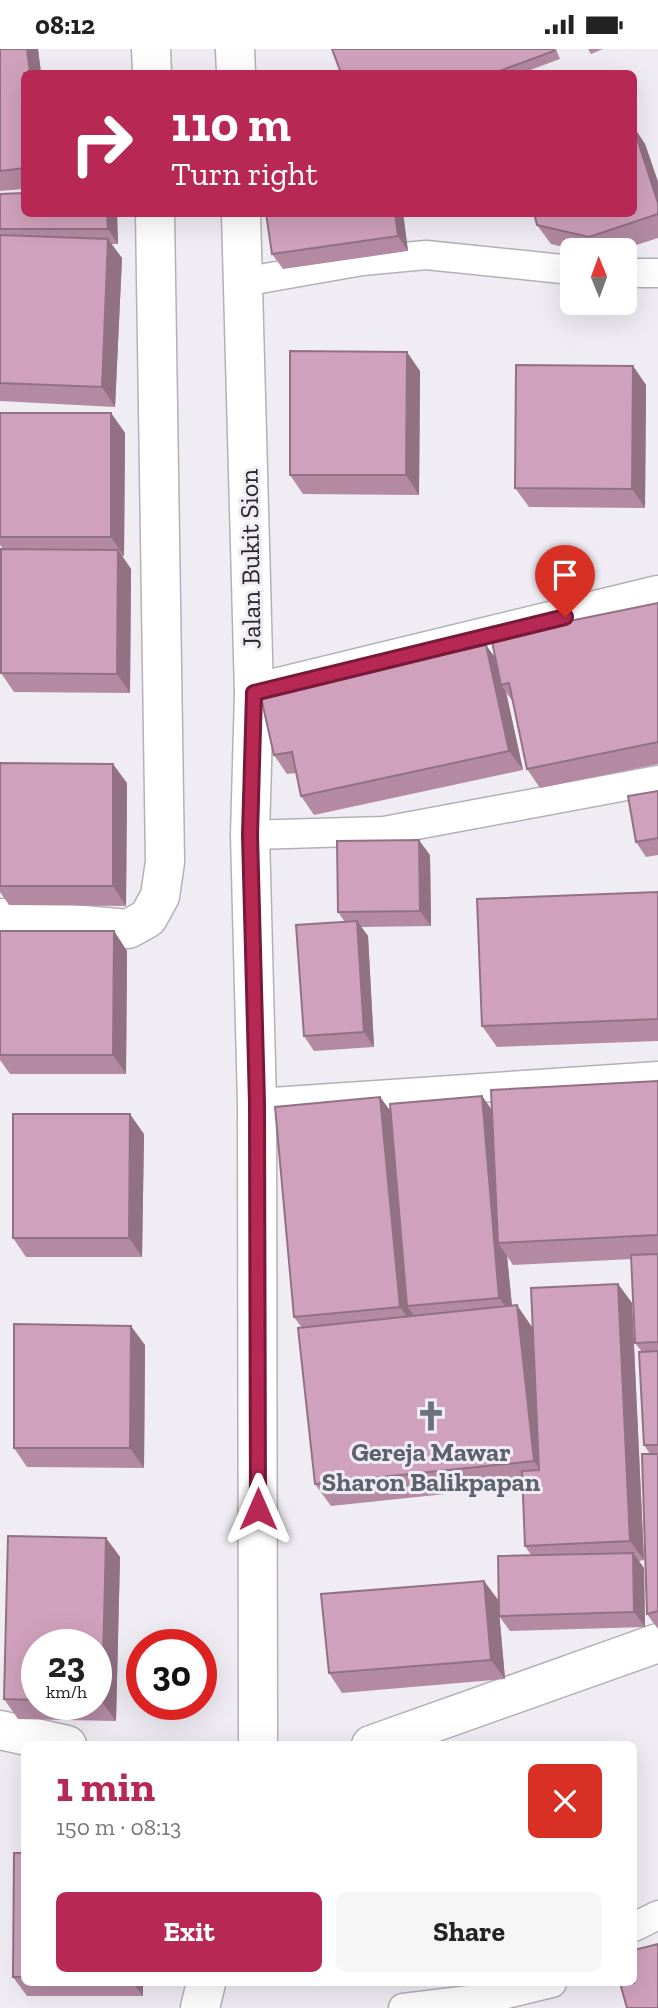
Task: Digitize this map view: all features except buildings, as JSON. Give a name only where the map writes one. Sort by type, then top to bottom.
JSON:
[{"type":"street","points":[[151,49],[152,70]]},
{"type":"street","points":[[235,49],[236,70]]},
{"type":"street","points":[[0,969],[2,918],[128,929],[148,918],[160,896],[165,862],[155,217]]},
{"type":"street","name":"Jalan Bukit Sion","points":[[241,217],[254,693],[250,835],[257,1103],[258,1741]]},
{"type":"street","points":[[254,693],[658,595]]},
{"type":"street","points":[[382,1741],[658,1643]]},
{"type":"street","points":[[0,1730],[49,1741]]},
{"type":"street","points":[[200,2008],[205,1986]]},
{"type":"lane","points":[[243,282],[362,261],[426,255],[560,269]]},
{"type":"lane","points":[[637,273],[658,273]]},
{"type":"lane","points":[[250,835],[384,831],[658,780]]},
{"type":"lane","points":[[257,1103],[658,1076]]},
{"type":"lane","points":[[637,1926],[658,1915]]},
{"type":"lane","points":[[402,2008],[551,1992]]},
{"type":"place","name":"Gereja Mawar Sharon Balikpapan","points":[[431,1416]]},
{"type":"route","points":[[258,1509],[257,1103],[250,835],[254,693],[565,617]]}]
